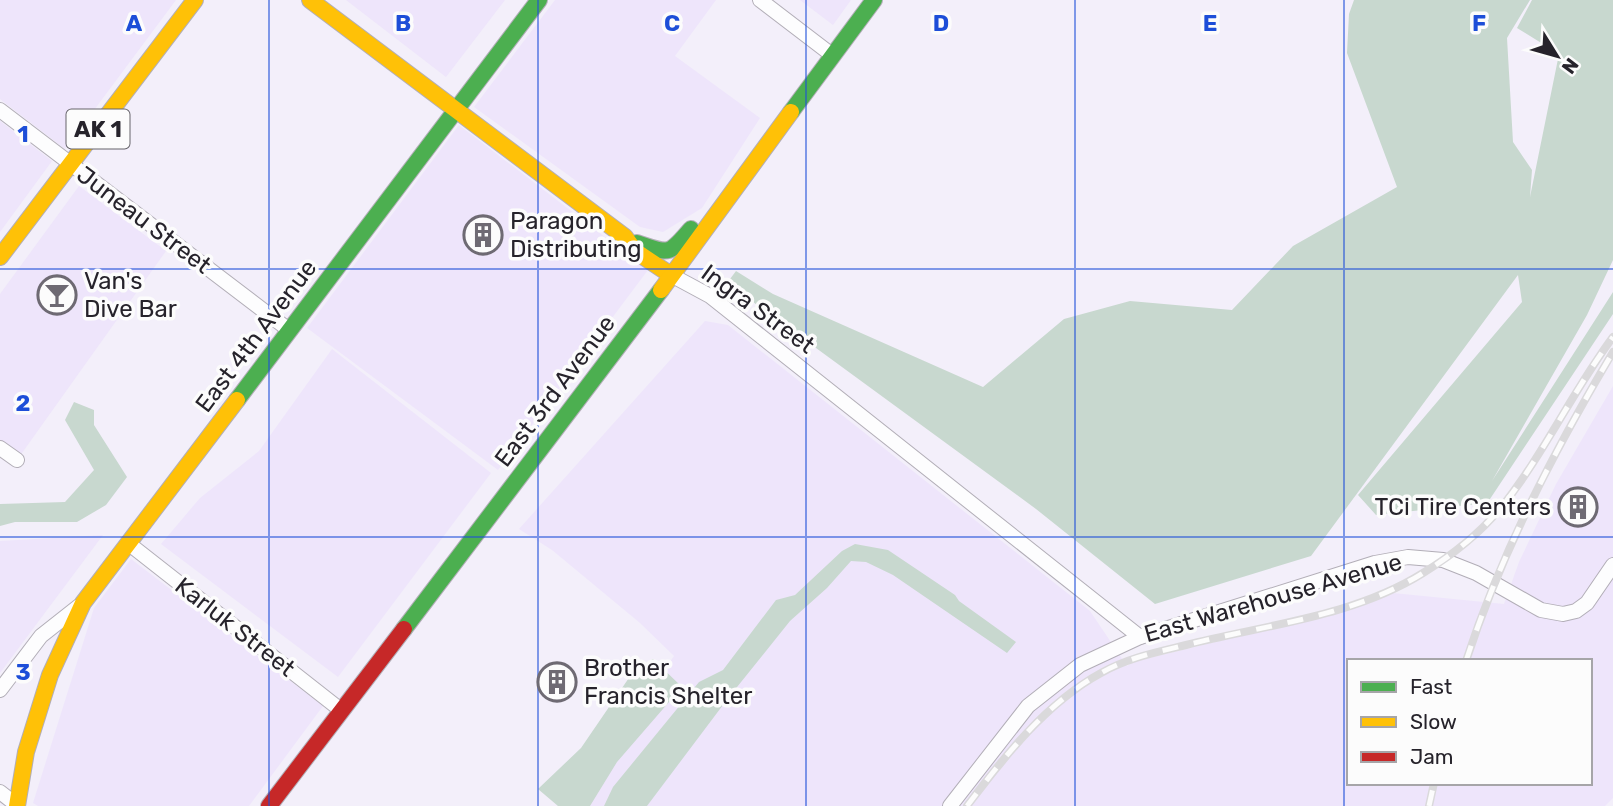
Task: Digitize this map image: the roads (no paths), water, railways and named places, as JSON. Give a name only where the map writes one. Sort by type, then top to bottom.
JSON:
[{"type":"main road","name":"AK 1","points":[[0,257],[195,0]]},
{"type":"main road","name":"Ingra Street","points":[[310,0],[625,237],[635,251],[671,275]]},
{"type":"main road","name":"East 4th Avenue","points":[[83,603],[539,0]]},
{"type":"main road","name":"East 3rd Avenue","points":[[270,806],[671,275],[874,0]]},
{"type":"main road","points":[[625,237],[664,252],[674,249],[692,228],[712,220]]},
{"type":"main road","points":[[17,806],[26,752],[50,675],[83,603]]},
{"type":"street","points":[[760,0],[832,55]]},
{"type":"street","name":"Juneau Street","points":[[0,110],[289,330]]},
{"type":"street","name":"Ingra Street","points":[[671,275],[710,296],[1140,637]]},
{"type":"street","points":[[0,448],[17,460]]},
{"type":"street","name":"Karluk Street","points":[[128,543],[342,711]]},
{"type":"street","name":"East Warehouse Avenue","points":[[950,806],[1028,706],[1080,665],[1140,637],[1375,563],[1408,557],[1443,560],[1476,573],[1541,610],[1563,614],[1576,611],[1587,603],[1613,565]]},
{"type":"street","name":"East 4th Avenue","points":[[0,690],[41,636],[83,603]]},
{"type":"street","points":[[0,792],[17,806]]},
{"type":"railway","points":[[967,806],[1011,750],[1044,715],[1081,685],[1111,668],[1153,653],[1338,610],[1396,588],[1444,559],[1483,528],[1516,489],[1613,337]]},
{"type":"railway","points":[[1467,659],[1496,580],[1531,502],[1613,352]]},
{"type":"railway","points":[[1429,806],[1434,785]]},
{"type":"place","name":"Paragon Distributing","points":[[483,235]]},
{"type":"place","name":"Van's Dive Bar","points":[[57,295]]},
{"type":"place","name":"TCi Tire Centers","points":[[1578,507]]},
{"type":"place","name":"Brother Francis Shelter","points":[[557,682]]}]
